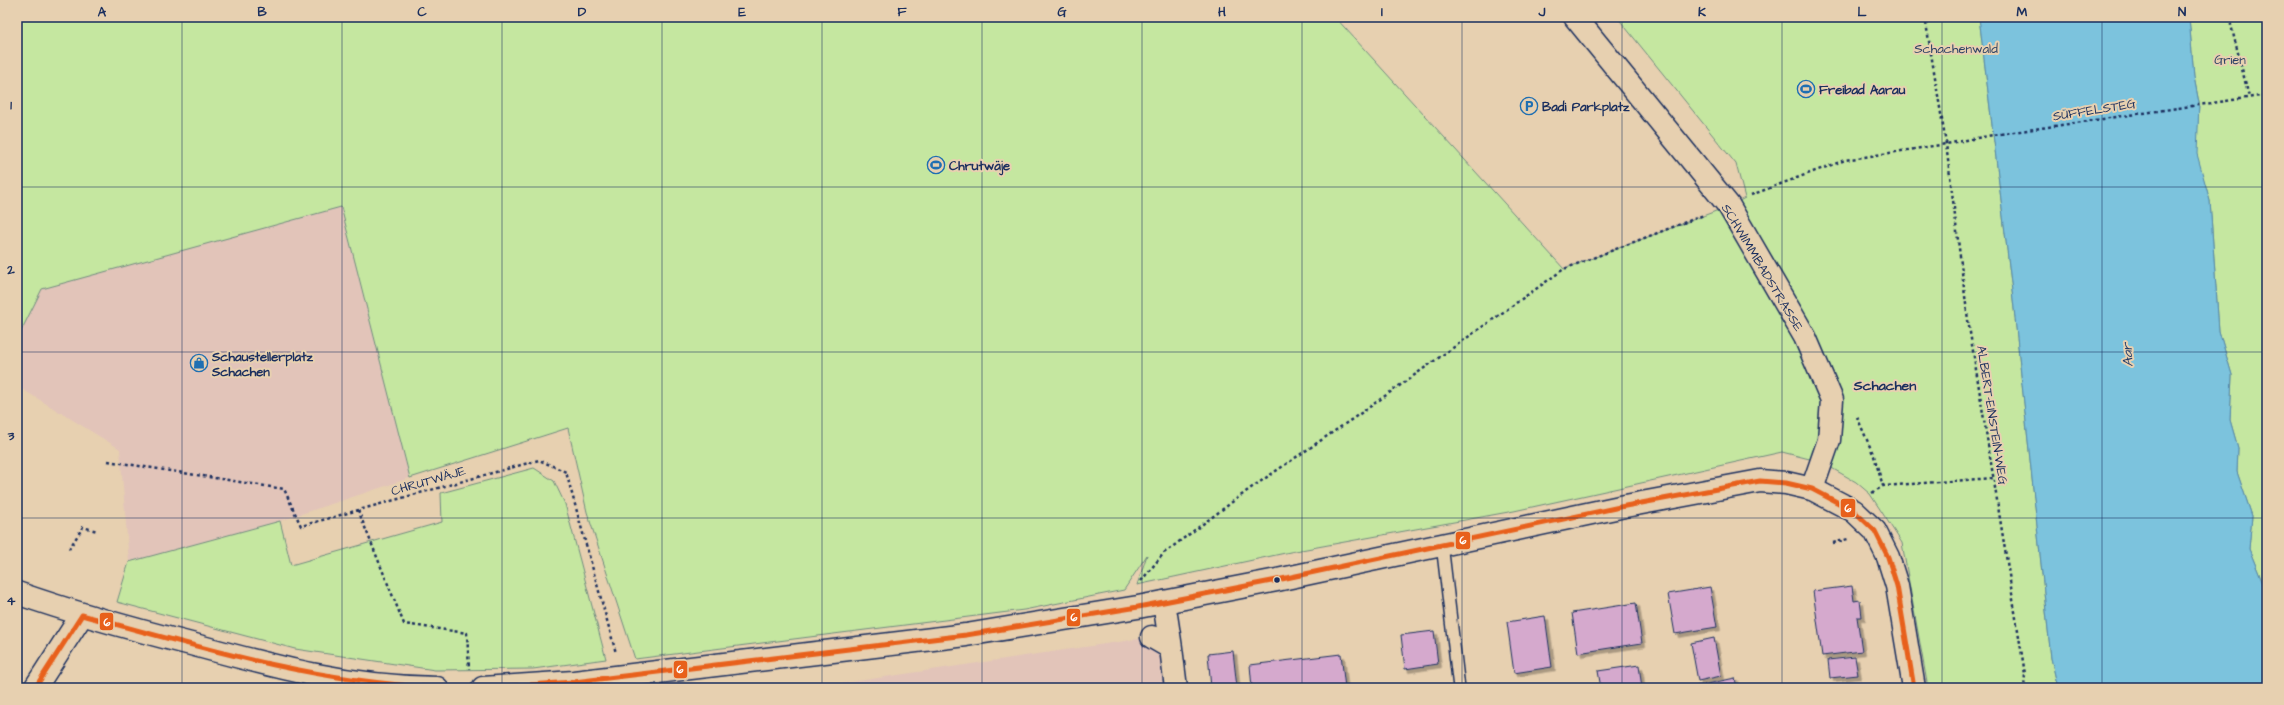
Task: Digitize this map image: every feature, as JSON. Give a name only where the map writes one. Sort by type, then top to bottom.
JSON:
[{"type":"main road","name":"SCHWIMMBADSTRASSE","points":[[1575,17],[1729,206],[1805,337],[1832,400],[1829,440],[1812,489]]},
{"type":"main road","points":[[483,688],[574,682],[966,635],[1164,602],[1729,485],[1760,481],[1812,489],[1854,511],[1875,531],[1888,557],[1897,586],[1914,688]]},
{"type":"main road","points":[[17,592],[82,615],[321,677],[364,684],[437,688]]},
{"type":"main road","points":[[1164,602],[1176,688]]},
{"type":"main road","points":[[41,679],[82,615]]},
{"type":"main road","points":[[1152,637],[1171,648]]},
{"type":"lane","points":[[1442,544],[1459,688]]},
{"type":"path","name":"ALBERT-EINSTEIN-WEG","points":[[1924,17],[1946,144],[1968,320],[2024,674],[2024,688]]},
{"type":"path","points":[[2229,17],[2249,97]]},
{"type":"path","name":"SÜFFELSTEG","points":[[1138,607],[1137,584],[1164,553],[1251,488],[1361,413],[1564,269],[1845,160],[2199,103],[2267,95]]},
{"type":"path","name":"CHRUTWÄJE","points":[[108,461],[284,489],[301,526],[539,460],[566,472],[622,676]]},
{"type":"path","points":[[1870,494],[1883,486],[1993,478]]},
{"type":"path","points":[[358,510],[404,624],[467,633],[469,671]]},
{"type":"path","points":[[69,549],[83,527],[97,531]]},
{"type":"path","points":[[17,638],[22,638]]},
{"type":"shaded area","name":"Schaustellerplatz Schachen","points":[[341,207],[410,478],[280,521],[129,562],[120,449],[17,386],[17,339],[41,289]]},
{"type":"shaded area","points":[[1152,637],[1171,648],[1176,688],[811,688]]},
{"type":"green space","name":"Schachenwald","points":[[17,17],[1335,17],[1564,269],[1729,206],[1745,198],[1736,164],[1617,17],[1979,17],[2013,299],[2051,658],[2058,688],[1928,688],[1902,543],[1870,494],[1856,482],[1821,462],[1782,452],[1514,511],[1290,552],[1137,585],[1147,555],[1124,590],[1024,610],[635,659],[587,512],[568,428],[410,478],[341,207],[42,289],[17,339]]},
{"type":"green space","name":"Grien","points":[[2189,17],[2267,17],[2267,637],[2265,633],[2266,591],[2249,549],[2252,516],[2237,472],[2238,448],[2230,420],[2232,375],[2219,331],[2210,201],[2196,154],[2199,103],[2194,77]]},
{"type":"green space","points":[[534,468],[554,481],[565,504],[606,659],[533,669],[435,670],[295,649],[117,602],[129,562],[280,521],[291,565],[442,522],[441,493]]},
{"type":"water","name":"Aar","points":[[1979,17],[2189,17],[2194,77],[2199,103],[2197,154],[2210,201],[2219,331],[2232,375],[2230,420],[2238,448],[2237,472],[2252,516],[2249,549],[2266,591],[2267,688],[2058,688],[2051,658],[2013,299]]},
{"type":"building","points":[[1852,586],[1854,601],[1860,600],[1862,617],[1857,617],[1862,651],[1822,656],[1813,591]]},
{"type":"building","points":[[1710,587],[1717,627],[1675,634],[1668,594]]},
{"type":"building","points":[[1636,603],[1642,643],[1578,653],[1572,613]]},
{"type":"building","points":[[1545,616],[1552,667],[1514,673],[1507,622]]},
{"type":"building","points":[[1434,631],[1438,664],[1405,669],[1401,635]]},
{"type":"building","points":[[1714,638],[1721,676],[1698,681],[1691,643]]},
{"type":"building","points":[[1233,651],[1237,688],[1211,688],[1208,654]]},
{"type":"building","points":[[1341,654],[1345,688],[1252,688],[1250,665]]},
{"type":"building","points":[[1855,657],[1858,675],[1830,678],[1828,660]]},
{"type":"building","points":[[1639,665],[1642,688],[1601,688],[1598,671]]},
{"type":"building","points":[[1735,678],[1737,688],[1688,688]]},
{"type":"transit line","name":"6","points":[[483,688],[574,682],[966,635],[1138,607],[1277,580],[1620,507],[1760,481],[1786,483],[1812,489],[1854,511],[1875,531],[1888,557],[1897,586],[1914,688]]},
{"type":"transit line","name":"6","points":[[35,688],[82,615],[214,651],[301,671],[390,684],[437,688]]},
{"type":"place","name":"Freibad Aarau","points":[[1806,89]]},
{"type":"place","name":"Badi Parkplatz","points":[[1529,106]]},
{"type":"place","name":"Chrutwäje","points":[[936,165]]},
{"type":"place","name":"Schaustellerplatz Schachen","points":[[199,363]]},
{"type":"district","name":"Schachen","points":[[1885,385]]}]
